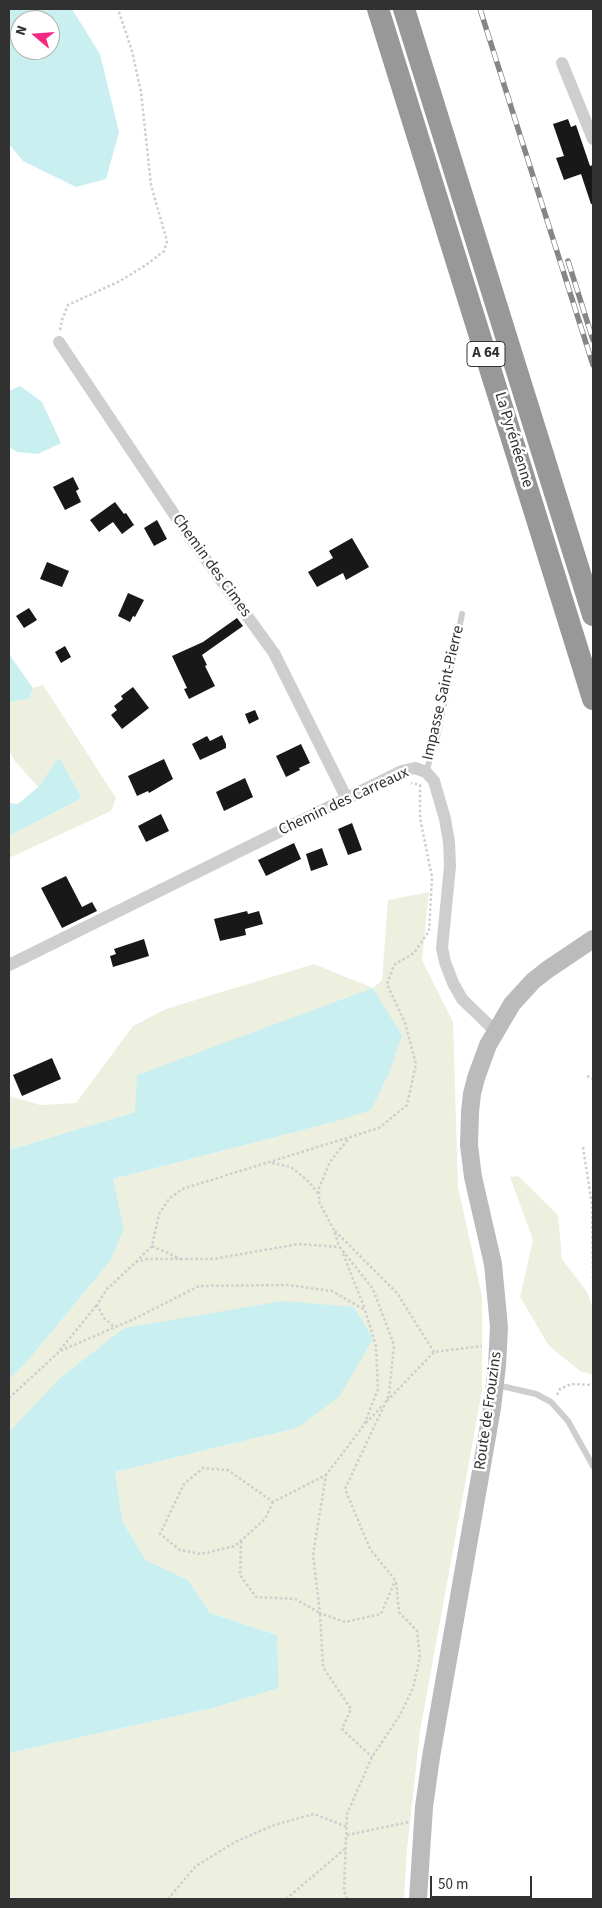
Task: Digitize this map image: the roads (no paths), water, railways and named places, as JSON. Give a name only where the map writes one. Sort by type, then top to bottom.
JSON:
[{"type":"highway","name":"La Pyrénéenne","points":[[378,9],[593,699]]},
{"type":"highway","name":"La Pyrénéenne","points":[[404,9],[593,615]]},
{"type":"main road","name":"Route de Frouzins","points":[[418,1899],[431,1757],[496,1385],[499,1344],[493,1264],[473,1176],[468,1130],[476,1078],[495,1031],[512,1004],[533,981],[593,939]]},
{"type":"street","points":[[562,63],[592,135]]},
{"type":"street","name":"Chemin des Cimes","points":[[59,342],[186,532],[274,653],[347,799]]},
{"type":"street","name":"Chemin des Carreaux","points":[[9,965],[402,771],[415,768],[426,772],[434,781],[445,819],[449,842],[450,866],[442,948],[445,962],[462,999],[495,1031]]},
{"type":"lane","name":"Impasse Saint-Pierre","points":[[426,772],[438,734],[462,614]]},
{"type":"lane","points":[[496,1385],[536,1394],[551,1402],[568,1421],[593,1466]]},
{"type":"water","points":[[9,9],[72,9],[100,54],[119,132],[106,179],[76,187],[23,161],[9,144]]},
{"type":"water","points":[[20,386],[42,402],[61,443],[38,454],[17,452],[9,447],[9,391]]},
{"type":"water","points":[[9,654],[33,688],[29,699],[9,702]]},
{"type":"water","points":[[59,757],[82,798],[9,836],[9,803],[18,804],[38,787]]},
{"type":"water","points":[[373,988],[402,1035],[390,1071],[371,1110],[334,1122],[113,1179],[124,1228],[111,1260],[26,1363],[9,1379],[9,1150],[135,1112],[137,1075]]},
{"type":"water","points":[[282,1301],[354,1307],[373,1339],[339,1397],[297,1428],[115,1472],[123,1523],[146,1560],[188,1580],[210,1613],[277,1635],[279,1688],[213,1708],[9,1753],[9,1432],[60,1378],[124,1328]]},
{"type":"railway","points":[[480,9],[593,365]]},
{"type":"railway","points":[[568,261],[593,340]]}]
